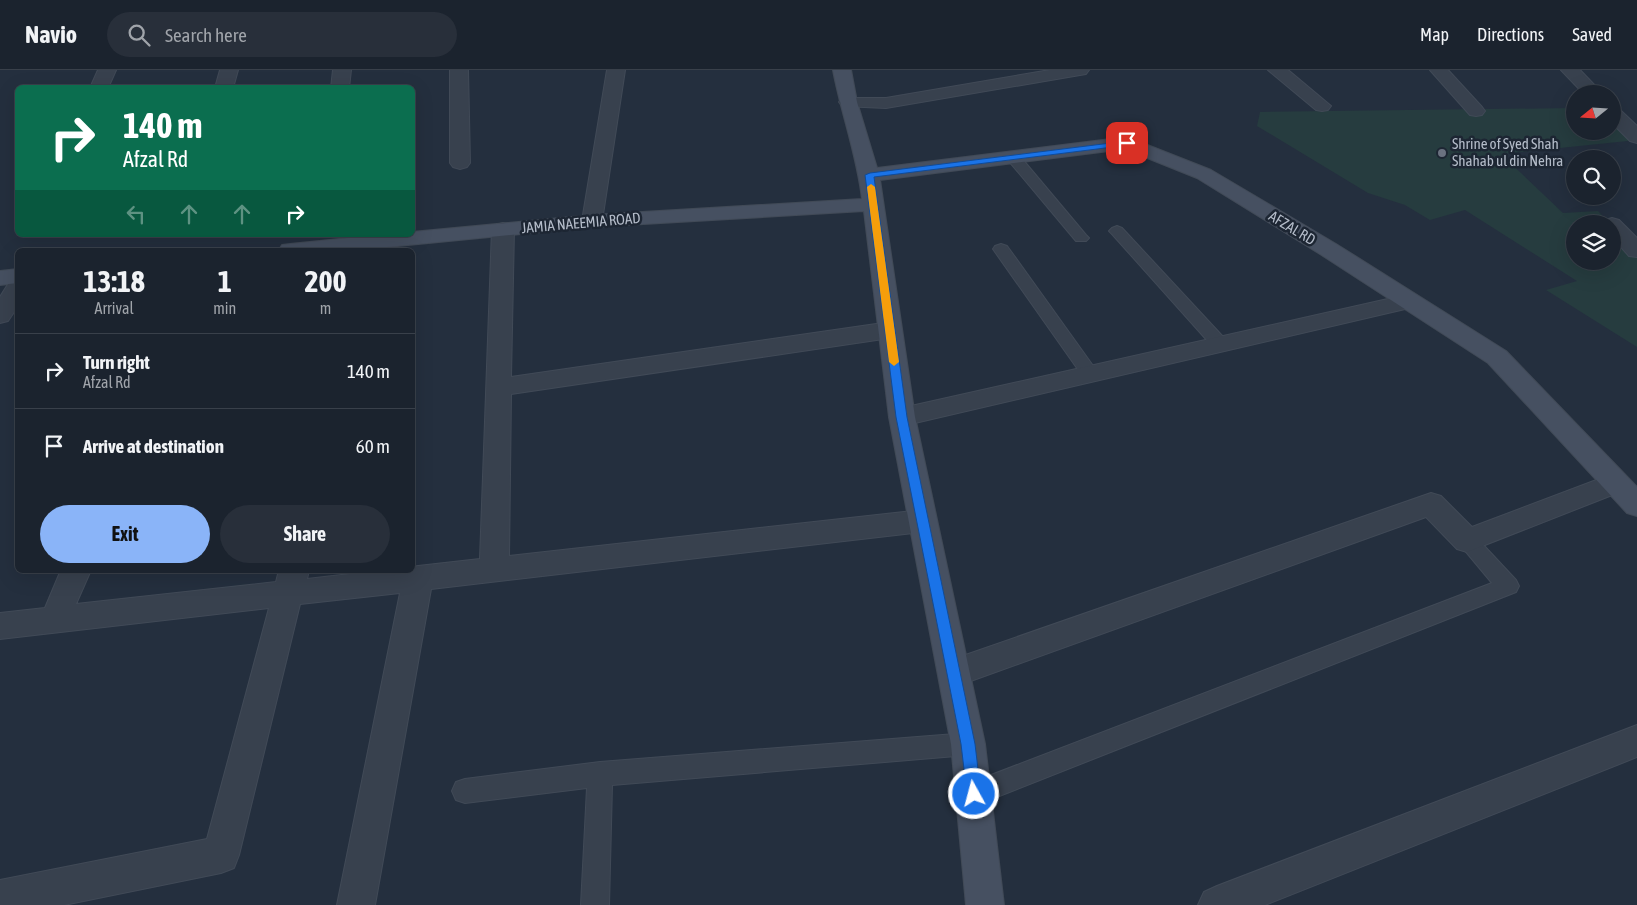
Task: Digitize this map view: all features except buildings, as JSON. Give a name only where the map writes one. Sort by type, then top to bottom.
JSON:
[{"type":"street","points":[[100,85],[107,70]]},
{"type":"street","points":[[225,85],[228,70]]},
{"type":"street","points":[[340,85],[342,70]]},
{"type":"street","points":[[458,70],[460,163]]},
{"type":"street","points":[[592,221],[616,70]]},
{"type":"street","points":[[842,70],[848,102],[870,175],[902,417],[968,744],[985,905]]},
{"type":"street","points":[[848,102],[886,103],[1080,70]]},
{"type":"street","points":[[1277,70],[1322,106]]},
{"type":"street","points":[[1439,70],[1476,111]]},
{"type":"street","points":[[1570,70],[1585,85]]},
{"type":"street","points":[[1621,121],[1637,137]]},
{"type":"street","name":"AFZAL RD","points":[[870,175],[1127,143],[1204,174],[1497,357],[1637,505]]},
{"type":"street","name":"JAMIA NAEEMIA ROAD","points":[[327,248],[364,246],[503,229],[592,221],[873,204]]},
{"type":"street","points":[[494,570],[503,229]]},
{"type":"street","points":[[1621,234],[1637,251]]},
{"type":"street","points":[[0,278],[15,276]]},
{"type":"street","points":[[0,316],[15,291]]},
{"type":"street","points":[[902,417],[1410,302]]},
{"type":"street","points":[[499,387],[890,330]]},
{"type":"street","points":[[954,673],[1431,504],[1467,542],[1615,482]]},
{"type":"street","points":[[0,626],[56,619],[291,581],[418,578],[922,521]]},
{"type":"street","points":[[56,619],[75,573]]},
{"type":"street","points":[[356,905],[418,578]]},
{"type":"street","points":[[0,899],[221,855],[291,581]]},
{"type":"street","points":[[1217,905],[1637,741]]},
{"type":"lane","points":[[1013,157],[1080,238]]},
{"type":"lane","points":[[1117,231],[1220,344]]},
{"type":"lane","points":[[1001,249],[1090,374]]},
{"type":"lane","points":[[974,794],[1508,586],[1467,542]]},
{"type":"lane","points":[[465,791],[600,774],[968,744]]},
{"type":"lane","points":[[595,905],[600,774]]},
{"type":"green space","points":[[1566,108],[1566,140],[1621,140],[1621,121],[1637,140],[1501,154],[1563,213],[1598,211],[1602,215],[1566,215],[1566,270],[1621,270],[1621,236],[1637,253],[1637,347],[1546,290],[1577,281],[1465,210],[1430,220],[1405,205],[1368,193],[1257,126],[1260,112]]},
{"type":"slow traffic","points":[[871,187],[894,362]]},
{"type":"place","name":"Shrine of Syed Shah Shahab ul din Nehra","points":[[1442,153]]},
{"type":"route","points":[[974,794],[968,744],[902,417],[870,175],[1127,143]]}]
